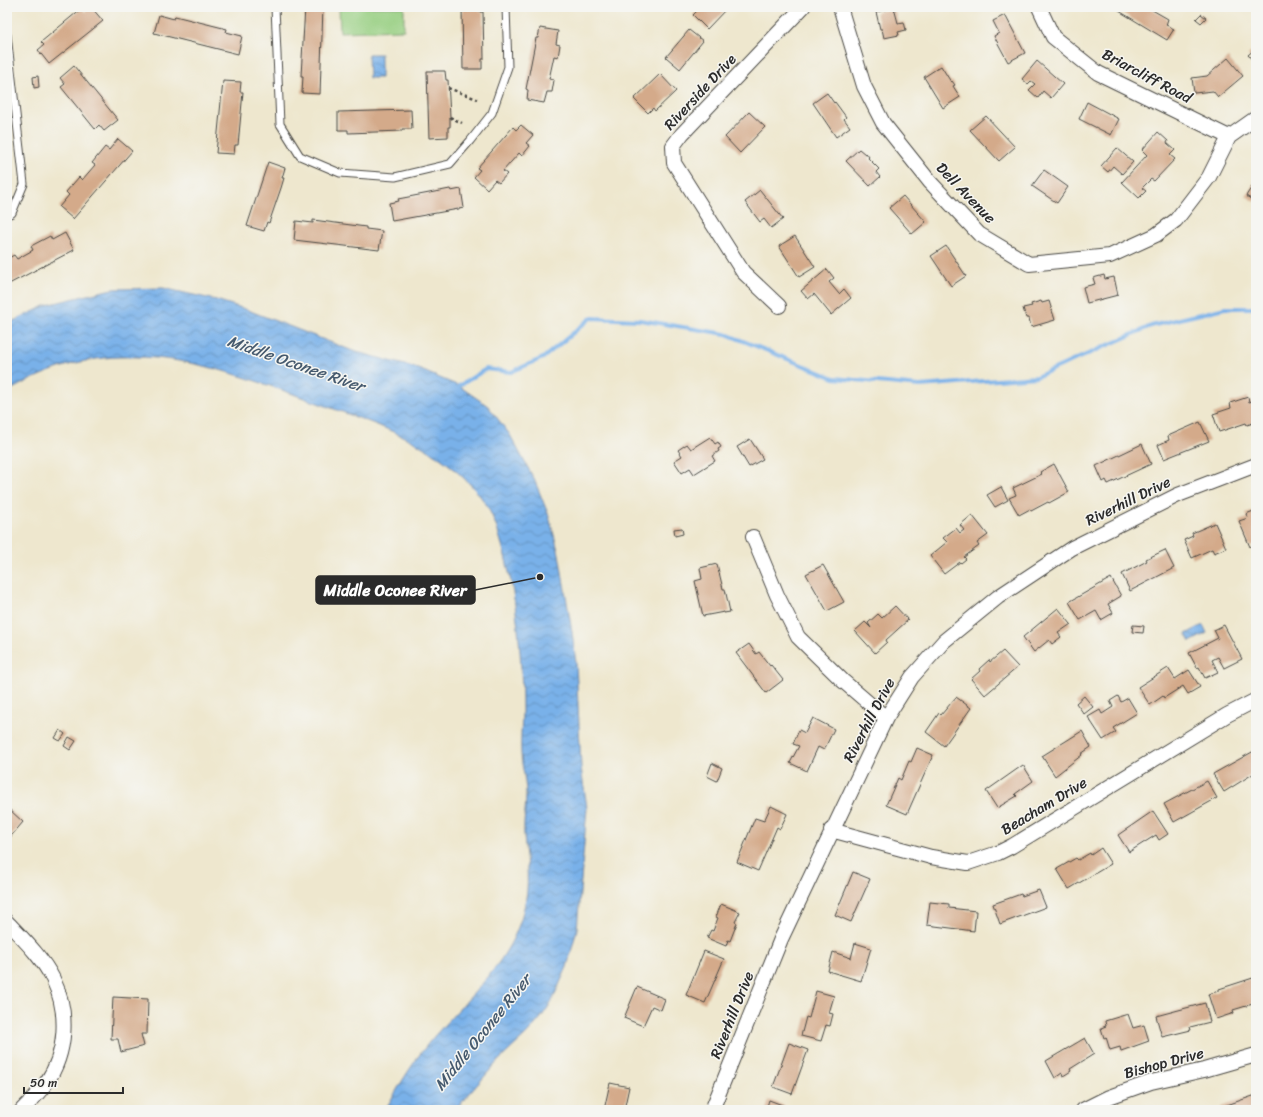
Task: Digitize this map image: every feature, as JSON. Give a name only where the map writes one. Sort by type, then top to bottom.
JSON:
[{"type":"street","name":"Riverside Drive","points":[[779,306],[743,272],[674,163],[673,146],[682,134],[803,7]]},
{"type":"street","name":"Dell Avenue","points":[[840,7],[864,86],[883,123],[930,182],[979,234],[1029,264],[1110,256],[1156,235],[1176,220],[1209,177],[1229,137]]},
{"type":"street","name":"Briarcliff Road","points":[[1039,7],[1053,37],[1098,73],[1229,137]]},
{"type":"street","points":[[1229,137],[1256,118]]},
{"type":"street","name":"Riverhill Drive","points":[[712,1110],[781,939],[831,830],[886,718],[912,677],[944,641],[998,597],[1072,548],[1178,495],[1256,465]]},
{"type":"street","points":[[753,537],[777,595],[798,637],[843,681],[886,718]]},
{"type":"street","name":"Beacham Drive","points":[[831,830],[932,857],[968,863],[998,853],[1012,846],[1227,715],[1256,700]]},
{"type":"street","points":[[7,922],[43,964],[52,978],[60,995],[64,1014],[64,1032],[61,1050],[55,1068],[36,1096],[22,1110]]},
{"type":"street","name":"Bishop Drive","points":[[1083,1110],[1109,1096],[1151,1082],[1204,1070],[1256,1055]]},
{"type":"lane","points":[[276,7],[280,124],[300,156],[340,174],[396,177],[450,164],[472,140],[492,113],[508,67],[506,7]]},
{"type":"lane","points":[[7,35],[24,184],[12,213],[7,215]]},
{"type":"path","points":[[448,88],[477,99]]},
{"type":"path","points":[[450,117],[462,123]]},
{"type":"green space","points":[[339,7],[404,7],[404,30],[340,32]]},
{"type":"water","points":[[368,54],[381,54],[381,78],[369,78]]},
{"type":"water","points":[[163,288],[216,300],[245,309],[353,351],[416,368],[459,386],[488,406],[510,435],[534,479],[549,516],[559,554],[572,632],[576,663],[581,767],[587,808],[577,929],[567,967],[551,1003],[527,1034],[498,1061],[455,1110],[385,1110],[410,1069],[427,1045],[482,983],[507,950],[516,932],[523,912],[527,892],[524,835],[526,788],[521,760],[522,711],[520,651],[513,591],[504,552],[496,527],[485,503],[470,484],[453,468],[421,446],[369,422],[267,385],[219,370],[194,364],[145,357],[104,358],[61,367],[34,378],[7,392],[7,324],[47,305],[112,289]]},
{"type":"water","points":[[1203,625],[1207,633],[1190,642],[1186,634]]},
{"type":"building","points":[[91,7],[103,21],[49,64],[38,50],[44,45],[41,42],[82,8],[85,12]]},
{"type":"building","points":[[305,7],[323,7],[320,94],[302,93],[303,76],[301,76]]},
{"type":"building","points":[[462,7],[480,7],[480,12],[483,12],[484,59],[482,59],[482,69],[463,69]]},
{"type":"building","points":[[701,7],[728,7],[707,29],[693,15]]},
{"type":"building","points":[[1121,7],[1147,7],[1168,19],[1166,25],[1174,29],[1167,40],[1119,11]]},
{"type":"building","points":[[894,8],[898,23],[904,22],[906,30],[898,32],[899,35],[884,38],[876,12]]},
{"type":"building","points":[[1201,14],[1206,18],[1201,23],[1196,19]]},
{"type":"building","points":[[159,15],[174,19],[175,16],[227,29],[226,32],[242,36],[238,54],[154,33]]},
{"type":"building","points":[[1005,15],[1025,53],[1008,62],[994,36],[999,33],[993,21]]},
{"type":"building","points":[[540,28],[558,31],[556,44],[560,45],[558,57],[554,56],[549,79],[554,80],[552,92],[547,92],[544,103],[527,100],[528,90],[526,89],[536,38],[538,38]]},
{"type":"building","points":[[689,30],[703,41],[680,69],[666,57]]},
{"type":"building","points":[[1256,48],[1256,64],[1248,55]]},
{"type":"building","points":[[1228,58],[1243,76],[1218,97],[1213,91],[1194,93],[1192,78],[1207,76]]},
{"type":"building","points":[[1037,61],[1063,84],[1051,98],[1043,91],[1038,98],[1029,90],[1035,84],[1031,81],[1028,84],[1022,79]]},
{"type":"building","points":[[74,66],[118,120],[104,131],[99,125],[95,129],[61,87],[65,84],[60,78]]},
{"type":"building","points":[[941,66],[951,82],[952,81],[955,85],[953,86],[960,97],[943,108],[924,77]]},
{"type":"building","points":[[427,71],[445,71],[446,80],[448,80],[450,127],[448,127],[448,137],[429,138]]},
{"type":"building","points":[[660,74],[676,91],[655,111],[653,108],[648,113],[634,99]]},
{"type":"building","points":[[38,76],[39,87],[34,88],[33,77]]},
{"type":"building","points":[[223,81],[241,82],[240,92],[243,92],[238,145],[235,145],[234,154],[216,153]]},
{"type":"building","points":[[827,93],[846,117],[844,119],[850,127],[836,137],[813,103]]},
{"type":"building","points":[[1087,102],[1119,119],[1111,135],[1079,119]]},
{"type":"building","points":[[411,110],[412,129],[402,129],[402,131],[348,133],[348,130],[338,130],[338,112]]},
{"type":"building","points":[[749,112],[765,127],[740,153],[725,137]]},
{"type":"building","points":[[986,116],[1015,147],[999,161],[970,130]]},
{"type":"building","points":[[521,125],[533,135],[526,143],[530,146],[522,156],[519,153],[503,171],[507,174],[499,183],[495,180],[487,189],[474,177],[480,170],[477,168],[513,127],[516,130]]},
{"type":"building","points":[[1158,132],[1175,150],[1170,155],[1175,159],[1154,181],[1151,179],[1142,188],[1146,191],[1139,198],[1122,182],[1147,155],[1142,150]]},
{"type":"building","points":[[118,139],[132,151],[73,219],[59,207],[69,195],[66,192],[79,177],[82,180],[95,165],[92,163],[105,147],[109,150]]},
{"type":"building","points":[[1117,148],[1133,162],[1122,174],[1113,166],[1108,172],[1101,166]]},
{"type":"building","points":[[859,149],[865,154],[866,153],[869,157],[868,158],[879,169],[876,172],[880,177],[870,186],[846,161]]},
{"type":"building","points":[[268,162],[285,168],[281,188],[269,223],[267,222],[264,231],[247,226]]},
{"type":"building","points":[[1044,170],[1068,187],[1057,203],[1032,186]]},
{"type":"building","points":[[1256,180],[1256,202],[1246,196]]},
{"type":"building","points":[[450,189],[451,191],[461,189],[464,208],[392,221],[389,203],[399,201],[398,199]]},
{"type":"building","points":[[760,190],[783,219],[771,228],[764,219],[760,222],[745,202]]},
{"type":"building","points":[[903,196],[926,222],[912,234],[889,208]]},
{"type":"building","points":[[313,220],[366,227],[366,229],[382,231],[379,250],[294,240],[296,221],[313,223]]},
{"type":"building","points":[[65,233],[74,250],[7,285],[7,259],[14,255],[17,259],[33,250],[31,246],[50,236],[52,240]]},
{"type":"building","points":[[795,236],[815,267],[799,277],[779,246]]},
{"type":"building","points":[[946,246],[966,276],[951,286],[931,256]]},
{"type":"building","points":[[827,269],[834,278],[829,282],[839,294],[844,289],[851,298],[831,315],[814,294],[808,299],[801,291]]},
{"type":"building","points":[[1104,275],[1105,279],[1114,277],[1118,295],[1087,303],[1083,287],[1095,284],[1093,278]]},
{"type":"building","points":[[1041,301],[1042,303],[1049,301],[1055,320],[1031,327],[1029,318],[1026,318],[1023,308],[1032,306],[1031,304]]},
{"type":"building","points":[[1248,397],[1249,402],[1256,400],[1256,422],[1247,425],[1246,423],[1219,432],[1213,414],[1231,408],[1230,403]]},
{"type":"building","points":[[1200,422],[1209,441],[1164,459],[1158,445],[1169,440],[1168,436]]},
{"type":"building","points":[[710,437],[715,444],[718,442],[721,447],[718,449],[719,451],[712,456],[715,461],[694,474],[690,468],[682,473],[674,461],[682,456],[678,450],[687,444],[691,449]]},
{"type":"building","points":[[750,439],[763,459],[749,467],[737,447]]},
{"type":"building","points":[[1142,444],[1151,464],[1108,484],[1106,480],[1103,482],[1096,466]]},
{"type":"building","points":[[1054,464],[1069,492],[1049,503],[1048,502],[1031,511],[1030,509],[1019,515],[1009,498],[1016,495],[1013,488],[1042,474],[1040,472]]},
{"type":"building","points":[[1001,487],[1008,500],[995,507],[987,495]]},
{"type":"building","points":[[1256,510],[1256,544],[1250,547],[1239,521],[1248,518],[1246,514]]},
{"type":"building","points":[[972,515],[988,535],[977,543],[979,546],[964,557],[966,559],[944,574],[930,556],[947,542],[943,538],[956,528],[960,533],[964,530],[960,525]]},
{"type":"building","points":[[1215,523],[1226,548],[1214,553],[1212,549],[1192,558],[1184,540],[1193,536],[1192,533]]},
{"type":"building","points":[[682,528],[683,534],[675,536],[674,529]]},
{"type":"building","points":[[1165,550],[1174,568],[1130,591],[1122,574],[1147,561],[1146,559]]},
{"type":"building","points":[[717,564],[730,612],[703,616],[695,581],[702,579],[700,568]]},
{"type":"building","points":[[823,565],[844,602],[827,611],[806,574]]},
{"type":"building","points":[[1111,578],[1121,596],[1108,604],[1113,613],[1101,620],[1096,611],[1080,620],[1069,602]]},
{"type":"building","points":[[895,606],[908,620],[886,640],[887,642],[875,653],[855,631],[865,622],[871,628],[868,623],[878,614],[882,618]]},
{"type":"building","points":[[1058,608],[1071,624],[1058,633],[1061,637],[1052,644],[1049,640],[1034,652],[1023,637]]},
{"type":"building","points":[[1133,625],[1144,626],[1143,633],[1132,632]]},
{"type":"building","points":[[1224,625],[1242,659],[1224,668],[1218,657],[1212,660],[1218,672],[1205,678],[1199,667],[1197,668],[1189,653],[1218,638],[1214,630]]},
{"type":"building","points":[[749,644],[756,654],[759,652],[783,680],[766,693],[736,653]]},
{"type":"building","points":[[1003,651],[1018,667],[985,695],[971,679],[989,660],[990,662]]},
{"type":"building","points":[[1168,668],[1175,679],[1189,670],[1200,687],[1188,694],[1183,686],[1164,698],[1163,696],[1150,705],[1138,687]]},
{"type":"building","points":[[1084,696],[1093,707],[1084,714],[1076,703]]},
{"type":"building","points":[[1118,696],[1121,702],[1128,698],[1137,713],[1113,728],[1116,732],[1103,740],[1088,717],[1100,710],[1102,714],[1113,707],[1110,701]]},
{"type":"building","points":[[956,697],[971,708],[944,746],[926,732],[939,713],[941,715]]},
{"type":"building","points":[[813,718],[834,729],[824,750],[818,747],[807,771],[790,763],[799,746],[793,744],[799,730],[805,733]]},
{"type":"building","points":[[60,730],[65,734],[60,741],[55,738]]},
{"type":"building","points":[[1082,731],[1091,747],[1055,776],[1042,756]]},
{"type":"building","points":[[69,737],[76,741],[70,750],[64,746]]},
{"type":"building","points":[[917,748],[933,755],[907,814],[886,805],[898,778],[901,780],[909,761],[911,762]]},
{"type":"building","points":[[1254,751],[1256,754],[1256,772],[1224,792],[1213,774]]},
{"type":"building","points":[[712,763],[722,768],[717,781],[707,776]]},
{"type":"building","points":[[1023,765],[1033,781],[1015,794],[1017,796],[997,808],[986,791]]},
{"type":"building","points":[[1207,781],[1217,798],[1174,822],[1164,804]]},
{"type":"building","points":[[771,806],[787,814],[780,829],[777,827],[758,871],[737,862],[755,818],[764,821]]},
{"type":"building","points":[[10,810],[23,822],[7,841],[7,814]]},
{"type":"building","points":[[1153,811],[1168,834],[1159,840],[1156,835],[1129,852],[1118,835]]},
{"type":"building","points":[[1101,848],[1111,864],[1069,889],[1057,869],[1076,858],[1078,860],[1090,853],[1091,855]]},
{"type":"building","points":[[853,872],[870,879],[851,922],[835,915]]},
{"type":"building","points":[[1039,890],[1046,907],[1000,924],[993,904],[1021,894],[1022,896]]},
{"type":"building","points":[[930,902],[949,904],[949,908],[976,911],[974,931],[927,925]]},
{"type":"building","points":[[721,904],[740,912],[735,922],[737,923],[730,941],[728,940],[726,946],[707,938],[711,930],[713,931]]},
{"type":"building","points":[[855,943],[871,948],[861,981],[828,971],[833,952],[851,958]]},
{"type":"building","points":[[704,951],[724,959],[705,1003],[686,995]]},
{"type":"building","points":[[1256,977],[1256,1003],[1233,1010],[1234,1013],[1216,1019],[1208,994]]},
{"type":"building","points":[[637,987],[665,999],[661,1010],[652,1006],[643,1026],[624,1018]]},
{"type":"building","points":[[816,991],[834,996],[829,1013],[833,1014],[830,1026],[826,1025],[821,1041],[801,1036],[806,1017],[809,1018]]},
{"type":"building","points":[[113,997],[148,999],[147,1034],[141,1034],[144,1046],[121,1052],[118,1039],[111,1039]]},
{"type":"building","points":[[1205,1003],[1210,1022],[1190,1027],[1191,1030],[1162,1037],[1156,1016]]},
{"type":"building","points":[[1128,1014],[1133,1028],[1144,1025],[1149,1041],[1121,1051],[1120,1047],[1110,1050],[1106,1037],[1104,1038],[1101,1028],[1106,1026],[1105,1021]]},
{"type":"building","points":[[1085,1038],[1094,1054],[1070,1069],[1071,1071],[1068,1073],[1063,1076],[1062,1073],[1055,1078],[1046,1061]]},
{"type":"building","points":[[789,1043],[808,1050],[792,1094],[773,1087]]},
{"type":"building","points":[[610,1083],[629,1087],[624,1110],[604,1110]]},
{"type":"building","points":[[1256,1095],[1256,1110],[1222,1110],[1221,1107]]},
{"type":"building","points":[[769,1100],[785,1106],[784,1110],[766,1110]]},
{"type":"waterway","points":[[457,390],[459,386],[486,369],[511,372],[543,358],[591,318],[640,320],[726,334],[834,378],[920,386],[1036,377],[1151,326],[1225,308],[1256,308]]},
{"type":"place","name":"Middle Oconee River","points":[[540,577]]}]
